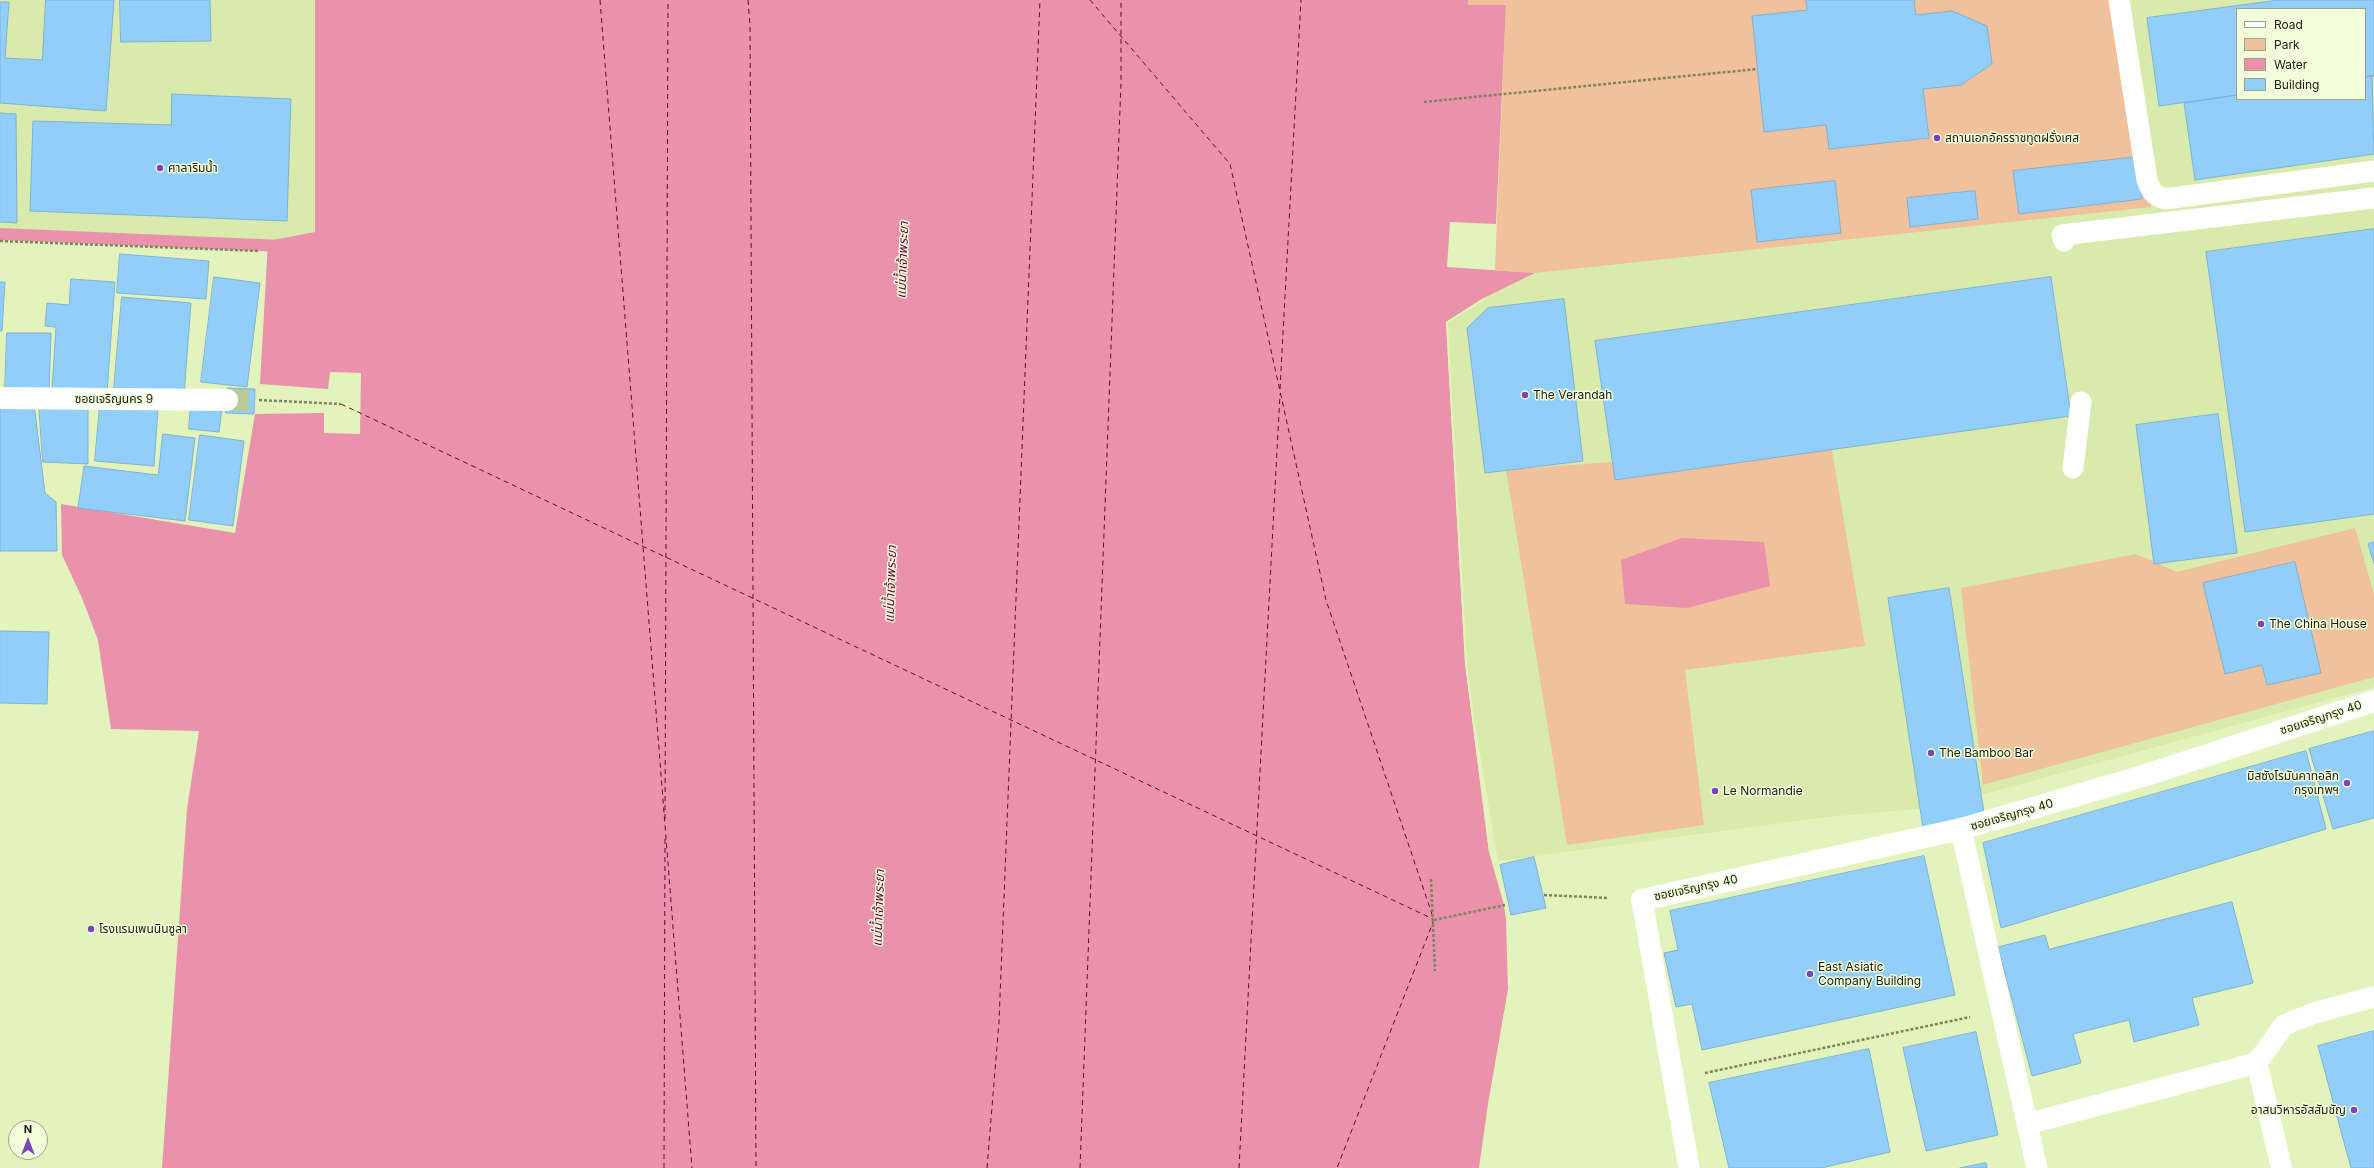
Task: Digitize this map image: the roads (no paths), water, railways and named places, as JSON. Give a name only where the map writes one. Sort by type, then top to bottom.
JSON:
[{"type":"street","name":"ซอยเจริญนคร 9","points":[[0,398],[227,400]]},
{"type":"street","name":"ซอยเจริญกรุง 40","points":[[1642,900],[1961,829],[2143,776],[2374,701]]},
{"type":"lane","points":[[2119,0],[2147,180],[2152,193],[2165,199],[2374,171]]},
{"type":"lane","points":[[2064,241],[2062,235],[2374,198]]},
{"type":"lane","points":[[2073,468],[2081,402]]},
{"type":"lane","points":[[1961,829],[2037,1168]]},
{"type":"lane","points":[[1642,900],[1689,1168]]},
{"type":"lane","points":[[2027,1124],[2257,1063],[2284,1025],[2314,1013],[2374,997]]},
{"type":"lane","points":[[2257,1063],[2280,1167]]},
{"type":"water","name":"แม่น้ำเจ้าพระยา","points":[[315,0],[1468,0],[1468,5],[1506,5],[1496,224],[1450,222],[1447,267],[1535,273],[1482,299],[1446,322],[1465,663],[1489,852],[1504,905],[1506,920],[1508,989],[1488,1104],[1479,1168],[162,1168],[187,809],[199,731],[111,729],[98,640],[82,598],[62,555],[61,504],[235,533],[255,414],[255,400],[260,384],[268,241],[315,232]]},
{"type":"water","points":[[1682,538],[1764,542],[1770,586],[1687,608],[1625,604],[1621,560]]},
{"type":"waterway","points":[[0,234],[283,246]]},
{"type":"tunnel","points":[[227,400],[255,400]]},
{"type":"place","name":"สถานเอกอัครราชทูตฝรั่งเศส","points":[[1937,138]]},
{"type":"place","name":"ศาลาริมน้ำ","points":[[160,168]]},
{"type":"place","name":"The Verandah","points":[[1525,395]]},
{"type":"place","name":"The China House","points":[[2261,624]]},
{"type":"place","name":"The Bamboo Bar","points":[[1931,753]]},
{"type":"place","name":"มิสซังโรมันคาทอลิก กรุงเทพฯ","points":[[2347,783]]},
{"type":"place","name":"Le Normandie","points":[[1715,791]]},
{"type":"place","name":"โรงแรมเพนนินซูลา","points":[[91,929]]},
{"type":"place","name":"East Asiatic Company Building","points":[[1810,974]]},
{"type":"place","name":"อาสนวิหารอัสสัมชัญ","points":[[2354,1110]]}]
